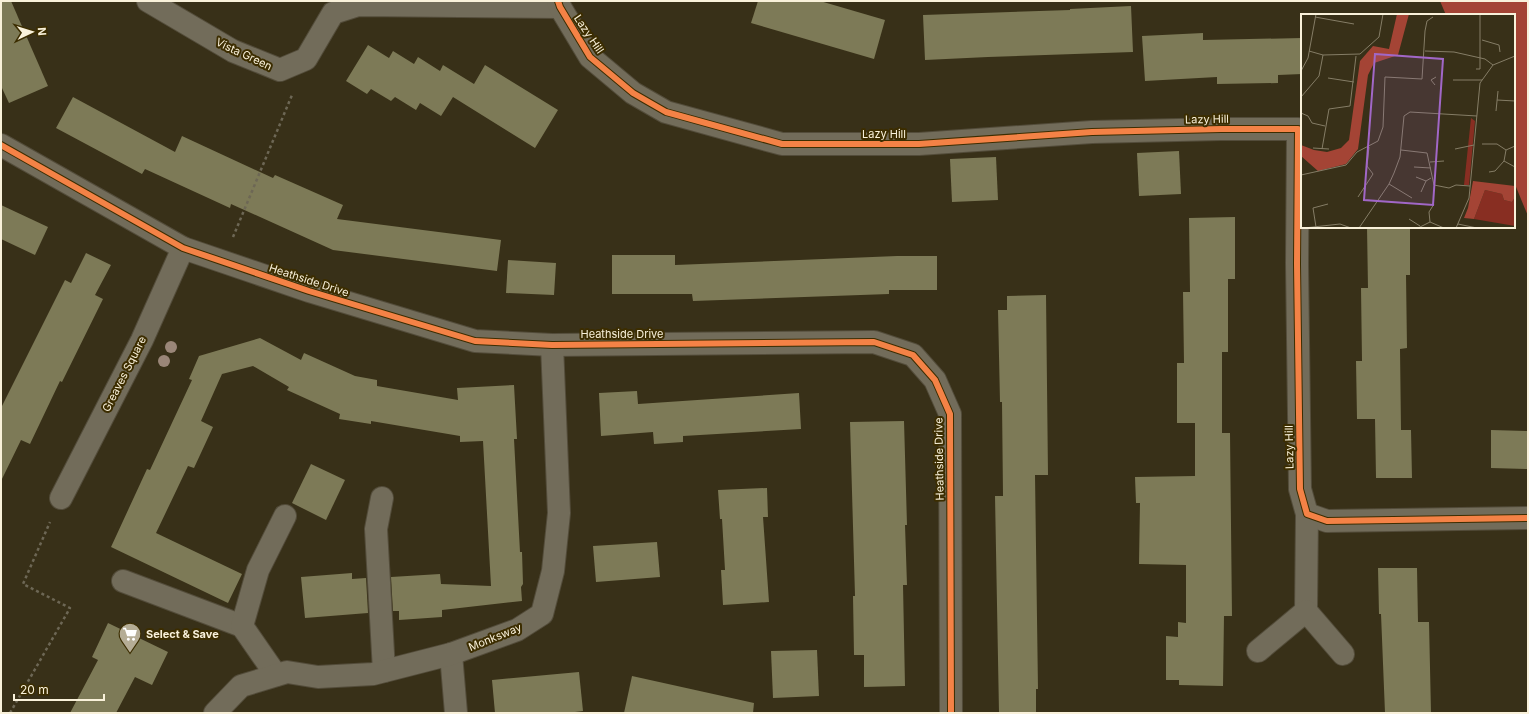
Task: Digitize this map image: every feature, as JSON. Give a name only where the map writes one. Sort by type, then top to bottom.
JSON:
[{"type":"street","name":"Vista Green","points":[[148,1],[233,51],[280,70],[306,60]]},
{"type":"street","points":[[306,60],[333,13],[358,5],[559,4]]},
{"type":"street","name":"Lazy Hill","points":[[559,4],[590,57],[633,93],[666,112],[782,144],[919,144],[1092,132],[1298,129],[1297,264],[1300,489],[1307,514],[1306,611]]},
{"type":"street","name":"Heathside Drive","points":[[1,145],[183,248],[309,291],[475,341],[552,345],[874,342],[913,355],[935,380],[950,414],[951,713]]},
{"type":"street","name":"Greaves Square","points":[[61,498],[142,340],[183,248]]},
{"type":"street","name":"Monksway","points":[[215,713],[241,686],[276,675],[287,672],[318,676],[373,674],[451,654],[517,630],[542,614],[553,571],[559,513],[552,345]]},
{"type":"street","points":[[382,498],[376,529],[384,671]]},
{"type":"street","points":[[1307,514],[1327,521],[1528,518]]},
{"type":"street","points":[[242,626],[258,570],[285,516]]},
{"type":"street","points":[[123,581],[242,626],[276,675]]},
{"type":"street","points":[[1258,651],[1306,611],[1344,654]]},
{"type":"street","points":[[451,654],[456,713]]},
{"type":"path","points":[[223,261],[306,60]]},
{"type":"path","points":[[10,713],[70,608],[23,584],[61,498]]},
{"type":"shaded area","points":[[1440,1],[1528,1],[1528,216],[1515,184],[1515,14],[1446,14]]},
{"type":"building","points":[[1,1],[11,1],[48,86],[9,103],[1,86]]},
{"type":"building","points":[[758,1],[820,1],[885,20],[874,59],[751,23]]},
{"type":"building","points":[[1131,6],[1133,52],[925,60],[923,15],[1070,10]]},
{"type":"building","points":[[1203,33],[1203,40],[1301,38],[1301,74],[1278,75],[1278,83],[1217,84],[1217,77],[1145,81],[1142,36]]},
{"type":"building","points":[[368,45],[389,58],[393,51],[414,64],[418,57],[440,71],[443,65],[474,84],[485,65],[558,110],[535,148],[453,97],[441,116],[420,103],[416,110],[395,97],[391,101],[371,89],[367,94],[346,81]]},
{"type":"building","points":[[73,97],[175,152],[182,136],[273,178],[275,175],[343,205],[337,219],[501,240],[497,271],[333,250],[231,204],[230,208],[145,169],[142,174],[56,128]]},
{"type":"building","points":[[1179,151],[1181,194],[1139,196],[1137,153]]},
{"type":"building","points":[[996,157],[998,200],[952,202],[950,159]]},
{"type":"building","points":[[1,205],[48,227],[35,255],[1,239]]},
{"type":"building","points":[[1235,217],[1235,279],[1228,279],[1228,352],[1222,352],[1222,433],[1230,433],[1232,616],[1224,616],[1223,686],[1179,685],[1179,680],[1166,680],[1166,636],[1178,637],[1178,622],[1186,623],[1186,565],[1139,564],[1140,503],[1136,503],[1135,477],[1195,476],[1195,423],[1177,423],[1177,363],[1184,363],[1183,292],[1190,292],[1189,218]]},
{"type":"building","points":[[1367,228],[1410,228],[1410,275],[1406,275],[1407,348],[1400,349],[1401,430],[1411,430],[1412,478],[1376,478],[1375,419],[1357,419],[1356,361],[1362,361],[1361,288],[1368,288]]},
{"type":"building","points":[[86,253],[111,265],[95,295],[103,299],[62,382],[60,381],[30,444],[21,440],[1,481],[1,408],[65,280],[71,283]]},
{"type":"building","points":[[612,255],[675,255],[675,265],[897,256],[937,256],[937,290],[889,290],[889,294],[693,301],[692,294],[612,294]]},
{"type":"building","points":[[508,260],[556,263],[554,295],[506,293]]},
{"type":"building","points":[[1046,295],[1048,475],[1035,475],[1038,689],[1036,689],[1036,713],[999,713],[995,496],[1003,496],[1002,402],[1000,402],[998,310],[1007,310],[1007,296]]},
{"type":"building","points":[[260,338],[301,360],[304,353],[355,376],[377,380],[377,386],[458,400],[457,388],[514,385],[517,439],[514,439],[520,552],[522,552],[522,601],[442,610],[442,617],[399,620],[399,611],[393,611],[391,577],[440,574],[441,584],[491,586],[483,441],[460,442],[460,436],[371,421],[371,424],[339,419],[340,414],[287,390],[289,387],[253,366],[222,374],[201,421],[213,427],[194,468],[188,466],[156,533],[242,574],[228,603],[111,547],[147,469],[150,470],[192,380],[189,379],[199,356]]},
{"type":"building","points":[[637,391],[638,404],[799,393],[801,429],[683,436],[683,442],[654,444],[653,432],[601,436],[599,393]]},
{"type":"building","points":[[904,421],[907,525],[905,525],[907,585],[903,585],[905,686],[864,687],[864,655],[854,655],[853,596],[855,596],[850,422]]},
{"type":"building","points":[[1491,430],[1528,431],[1528,469],[1491,468]]},
{"type":"building","points":[[311,464],[345,480],[326,520],[292,503]]},
{"type":"building","points":[[767,488],[768,517],[763,517],[769,602],[723,605],[721,570],[725,570],[722,519],[720,519],[718,490]]},
{"type":"building","points":[[657,542],[660,577],[596,582],[593,546]]},
{"type":"building","points":[[1378,568],[1417,568],[1418,622],[1429,622],[1431,713],[1385,713],[1381,614],[1379,614]]},
{"type":"building","points":[[352,573],[352,579],[366,578],[368,613],[305,618],[301,577]]},
{"type":"building","points":[[108,623],[168,652],[152,685],[135,677],[116,713],[70,713],[98,660],[92,657]]},
{"type":"building","points":[[817,650],[819,696],[773,698],[771,651]]},
{"type":"building","points":[[579,672],[583,711],[567,713],[495,713],[492,680]]},
{"type":"building","points":[[632,676],[754,703],[753,713],[624,713]]},
{"type":"cycle path","points":[[558,1],[560,7],[590,57],[633,93],[666,112],[782,144],[919,144],[1092,132],[1298,129],[1297,264],[1300,489],[1307,514],[1327,521],[1528,518]]},
{"type":"cycle path","points":[[1,145],[183,248],[309,291],[475,341],[552,345],[874,342],[913,355],[935,380],[950,414],[951,713]]},
{"type":"place","name":"Select & Save","points":[[130,654]]}]
